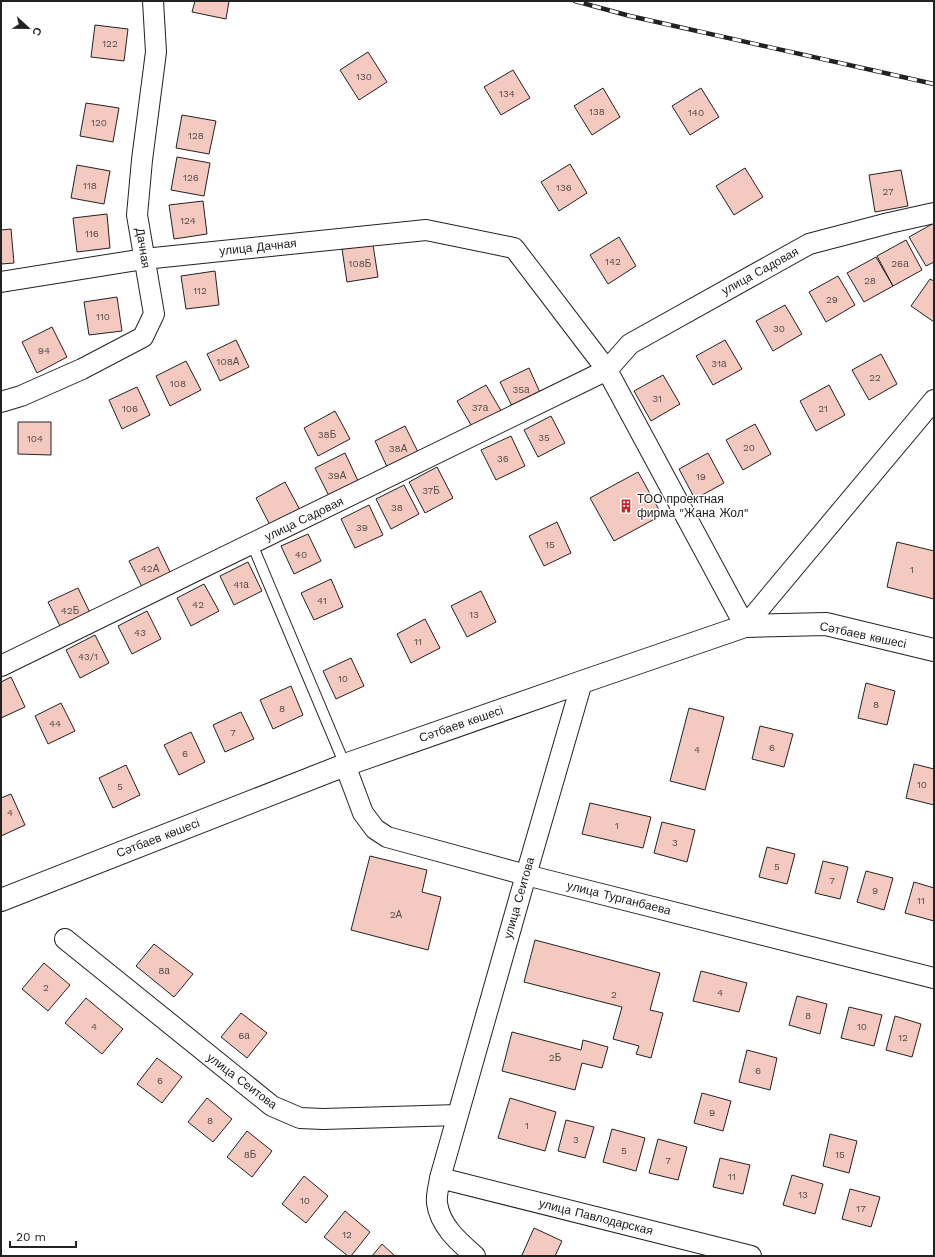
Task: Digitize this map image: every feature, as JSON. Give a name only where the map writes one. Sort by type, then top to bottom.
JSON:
[{"type":"main road","name":"Сәтбаев көшесі","points":[[1,900],[345,765],[746,626],[826,624],[934,650]]},
{"type":"street","name":"Дачная","points":[[1,402],[21,396],[82,370],[143,337],[154,314],[137,215],[142,160],[156,52],[153,1]]},
{"type":"street","name":"улица Садовая","points":[[1,666],[607,370],[630,344],[809,244],[934,213]]},
{"type":"street","name":"улица Дачная","points":[[1,282],[144,259],[426,230],[514,248],[607,370]]},
{"type":"street","points":[[607,370],[746,626],[934,400]]},
{"type":"street","name":"улица Сеитова","points":[[475,1256],[458,1240],[442,1220],[437,1202],[440,1178],[582,682]]},
{"type":"street","name":"улица Турганбаева","points":[[345,765],[363,813],[375,829],[387,837],[526,875],[934,978]]},
{"type":"street","name":"улица Сеитова","points":[[65,939],[272,1106],[300,1118],[323,1119],[458,1115]]},
{"type":"street","name":"улица Павлодарская","points":[[440,1178],[751,1256]]},
{"type":"lane","points":[[252,544],[345,765]]},
{"type":"building","points":[[195,1],[229,1],[226,19],[192,12]]},
{"type":"building","points":[[95,25],[128,29],[124,61],[91,57]]},
{"type":"building","points":[[368,52],[387,82],[359,100],[340,70]]},
{"type":"building","points":[[513,70],[530,98],[501,115],[484,87]]},
{"type":"building","points":[[603,88],[620,117],[592,135],[574,106]]},
{"type":"building","points":[[701,88],[719,117],[690,135],[672,106]]},
{"type":"building","points":[[86,103],[119,108],[113,142],[80,136]]},
{"type":"building","points":[[182,115],[216,121],[209,154],[176,148]]},
{"type":"building","points":[[177,157],[210,163],[204,196],[171,190]]},
{"type":"building","points":[[570,164],[587,193],[559,211],[541,182]]},
{"type":"building","points":[[77,165],[110,171],[104,204],[71,198]]},
{"type":"building","points":[[745,168],[763,197],[734,215],[716,186]]},
{"type":"building","points":[[901,170],[908,206],[875,212],[869,175]]},
{"type":"building","points":[[203,201],[207,234],[174,239],[169,205]]},
{"type":"building","points":[[107,214],[110,248],[77,252],[73,218]]},
{"type":"building","points":[[934,223],[934,262],[926,266],[909,237]]},
{"type":"building","points":[[11,229],[14,263],[1,264],[1,230]]},
{"type":"building","points":[[619,237],[636,266],[608,284],[590,255]]},
{"type":"building","points":[[906,240],[922,270],[893,286],[877,256]]},
{"type":"building","points":[[373,245],[378,277],[347,282],[342,249]]},
{"type":"building","points":[[876,257],[893,286],[864,302],[847,273]]},
{"type":"building","points":[[215,271],[219,305],[186,309],[181,276]]},
{"type":"building","points":[[838,276],[855,305],[826,322],[809,292]]},
{"type":"building","points":[[930,279],[934,281],[934,322],[911,306]]},
{"type":"building","points":[[117,297],[122,331],[89,335],[84,302]]},
{"type":"building","points":[[785,305],[802,334],[773,351],[756,321]]},
{"type":"building","points":[[52,327],[67,357],[37,373],[22,342]]},
{"type":"building","points":[[236,340],[249,367],[220,381],[207,354]]},
{"type":"building","points":[[725,340],[742,369],[713,385],[696,356]]},
{"type":"building","points":[[881,354],[897,384],[869,400],[852,370]]},
{"type":"building","points":[[186,361],[201,390],[170,406],[156,376]]},
{"type":"building","points":[[529,368],[542,397],[514,410],[500,382]]},
{"type":"building","points":[[663,375],[680,404],[651,421],[634,391]]},
{"type":"building","points":[[486,385],[503,414],[474,430],[457,401]]},
{"type":"building","points":[[829,385],[845,415],[816,431],[800,401]]},
{"type":"building","points":[[137,387],[150,415],[122,429],[109,400]]},
{"type":"building","points":[[335,411],[350,439],[318,456],[304,428]]},
{"type":"building","points":[[551,416],[565,443],[538,457],[524,430]]},
{"type":"building","points":[[18,422],[51,422],[51,455],[18,454]]},
{"type":"building","points":[[755,424],[771,454],[743,470],[726,440]]},
{"type":"building","points":[[405,426],[420,456],[389,471],[375,441]]},
{"type":"building","points":[[511,436],[525,466],[496,480],[481,450]]},
{"type":"building","points":[[345,453],[359,483],[330,498],[315,468]]},
{"type":"building","points":[[708,453],[724,483],[695,499],[679,469]]},
{"type":"building","points":[[437,467],[453,498],[425,513],[409,482]]},
{"type":"building","name":"ТОО проектная фирма \"Жана Жол\"","points":[[638,472],[662,515],[614,541],[590,498]]},
{"type":"building","points":[[285,482],[300,510],[270,525],[256,498]]},
{"type":"building","points":[[404,485],[419,514],[391,529],[376,499]]},
{"type":"building","points":[[369,505],[383,535],[355,548],[341,519]]},
{"type":"building","points":[[557,522],[571,553],[544,566],[529,536]]},
{"type":"building","points":[[308,534],[321,561],[294,574],[281,546]]},
{"type":"building","points":[[897,542],[934,551],[934,599],[887,587]]},
{"type":"building","points":[[158,547],[172,576],[143,589],[129,561]]},
{"type":"building","points":[[248,562],[262,591],[234,605],[220,576]]},
{"type":"building","points":[[331,579],[343,607],[314,620],[301,593]]},
{"type":"building","points":[[204,584],[219,611],[191,626],[177,598]]},
{"type":"building","points":[[78,588],[92,617],[63,632],[48,602]]},
{"type":"building","points":[[481,591],[496,622],[467,637],[451,606]]},
{"type":"building","points":[[147,611],[161,639],[132,654],[118,626]]},
{"type":"building","points":[[425,619],[440,648],[411,663],[397,634]]},
{"type":"building","points":[[95,635],[109,663],[80,678],[66,650]]},
{"type":"building","points":[[351,658],[364,686],[336,699],[323,671]]},
{"type":"building","points":[[11,677],[25,707],[1,718],[1,682]]},
{"type":"building","points":[[866,683],[895,691],[887,725],[858,718]]},
{"type":"building","points":[[291,686],[303,715],[273,729],[260,700]]},
{"type":"building","points":[[61,703],[75,731],[48,744],[35,716]]},
{"type":"building","points":[[689,708],[724,717],[705,790],[670,781]]},
{"type":"building","points":[[241,712],[254,739],[225,752],[213,725]]},
{"type":"building","points":[[760,726],[793,734],[784,767],[752,759]]},
{"type":"building","points":[[191,732],[205,762],[179,775],[164,745]]},
{"type":"building","points":[[914,764],[934,769],[934,805],[906,798]]},
{"type":"building","points":[[126,765],[140,795],[113,808],[99,778]]},
{"type":"building","points":[[11,794],[25,825],[1,836],[1,798]]},
{"type":"building","points":[[590,803],[651,817],[643,848],[582,834]]},
{"type":"building","points":[[662,822],[695,830],[687,862],[654,853]]},
{"type":"building","points":[[767,847],[795,854],[787,884],[759,877]]},
{"type":"building","points":[[370,856],[427,870],[422,892],[441,897],[428,950],[351,930]]},
{"type":"building","points":[[823,861],[848,867],[840,899],[815,893]]},
{"type":"building","points":[[866,871],[893,878],[884,910],[857,902]]},
{"type":"building","points":[[914,882],[934,888],[934,921],[905,913]]},
{"type":"building","points":[[535,940],[660,973],[650,1010],[663,1013],[651,1058],[636,1054],[639,1046],[613,1039],[622,1007],[524,982]]},
{"type":"building","points":[[154,944],[193,974],[174,997],[136,966]]},
{"type":"building","points":[[44,963],[70,985],[48,1011],[22,989]]},
{"type":"building","points":[[701,971],[747,983],[739,1012],[693,1001]]},
{"type":"building","points":[[797,996],[827,1004],[820,1034],[789,1025]]},
{"type":"building","points":[[86,998],[123,1029],[102,1054],[65,1023]]},
{"type":"building","points":[[849,1007],[882,1015],[874,1046],[841,1038]]},
{"type":"building","points":[[241,1013],[267,1033],[247,1058],[221,1037]]},
{"type":"building","points":[[895,1016],[921,1024],[912,1057],[886,1050]]},
{"type":"building","points":[[512,1032],[581,1050],[583,1040],[608,1047],[602,1068],[582,1063],[575,1090],[502,1071]]},
{"type":"building","points":[[747,1050],[777,1058],[770,1090],[739,1082]]},
{"type":"building","points":[[157,1058],[182,1077],[162,1103],[137,1084]]},
{"type":"building","points":[[702,1093],[731,1101],[723,1131],[694,1123]]},
{"type":"building","points":[[207,1098],[232,1119],[213,1142],[188,1122]]},
{"type":"building","points":[[510,1098],[556,1112],[545,1151],[498,1138]]},
{"type":"building","points":[[566,1120],[594,1127],[585,1158],[558,1151]]},
{"type":"building","points":[[612,1129],[645,1138],[636,1171],[603,1162]]},
{"type":"building","points":[[247,1131],[272,1151],[252,1177],[227,1157]]},
{"type":"building","points":[[830,1134],[857,1141],[849,1173],[823,1166]]},
{"type":"building","points":[[658,1139],[687,1147],[678,1180],[649,1173]]},
{"type":"building","points":[[720,1158],[750,1165],[743,1194],[713,1187]]},
{"type":"building","points":[[792,1175],[823,1184],[815,1214],[783,1205]]},
{"type":"building","points":[[304,1176],[328,1196],[306,1223],[282,1204]]},
{"type":"building","points":[[850,1189],[880,1197],[871,1227],[842,1219]]},
{"type":"building","points":[[345,1211],[370,1232],[351,1256],[348,1256],[324,1237]]},
{"type":"building","points":[[534,1228],[562,1241],[555,1256],[522,1255]]},
{"type":"building","points":[[382,1244],[395,1256],[372,1256]]},
{"type":"railway","points":[[575,1],[630,16],[934,84]]},
{"type":"place","name":"ТОО проектная фирма \"Жана Жол\"","points":[[626,506]]}]
